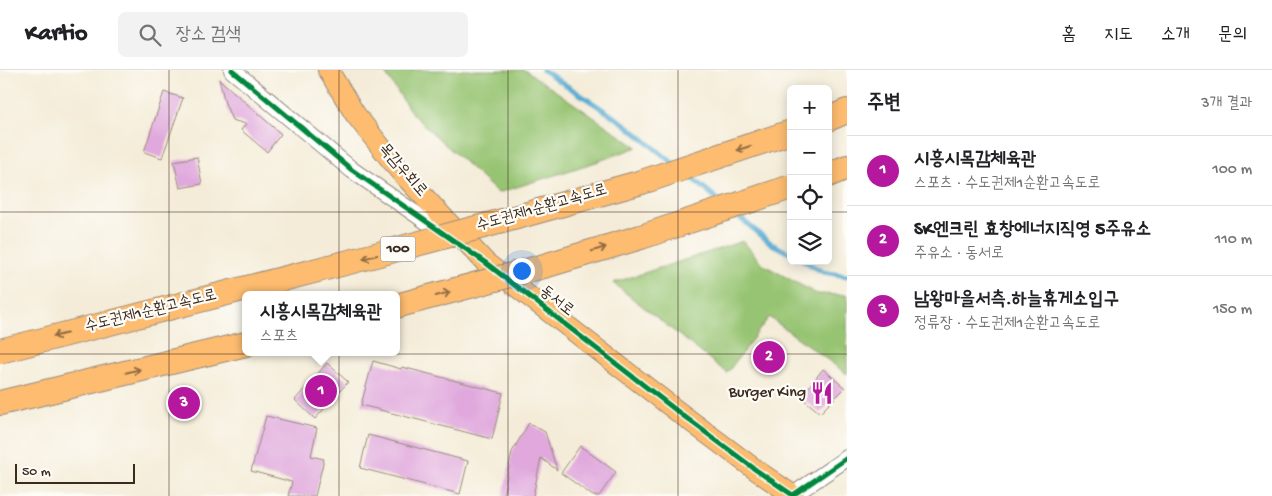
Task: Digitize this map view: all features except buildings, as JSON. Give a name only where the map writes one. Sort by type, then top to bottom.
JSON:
[{"type":"highway","points":[[832,117],[847,111]]},
{"type":"highway","name":"수도권제1순환고속도로","points":[[0,351],[343,264],[517,217],[642,182],[787,133]]},
{"type":"highway","points":[[400,305],[544,266],[787,188]]},
{"type":"highway","points":[[0,403],[242,345]]},
{"type":"highway","points":[[0,418],[38,401],[104,378]]},
{"type":"main road","name":"목감우회로","points":[[328,70],[355,114],[399,170],[486,263]]},
{"type":"main road","name":"동서로","points":[[486,263],[684,417],[794,496]]},
{"type":"street","name":"동서로","points":[[232,70],[352,170],[486,263]]},
{"type":"street","points":[[794,496],[847,458]]},
{"type":"green space","points":[[383,70],[525,70],[637,147],[498,193],[413,115]]},
{"type":"green space","points":[[743,241],[762,264],[817,294],[847,295],[847,374],[769,317],[727,373],[613,283]]},
{"type":"waterway","points":[[543,70],[625,124],[674,164]]},
{"type":"waterway","points":[[687,174],[721,202]]},
{"type":"waterway","points":[[735,214],[772,244],[787,252]]},
{"type":"waterway","points":[[811,265],[823,272],[847,276]]},
{"type":"cycle path","points":[[232,70],[352,170],[486,263],[677,411],[794,496]]},
{"type":"cycle path","points":[[793,495],[847,458]]},
{"type":"place","name":"SK엔크린 효창에너지직영 5주유소","points":[[769,357]]},
{"type":"place","name":"시흥시목감체육관","points":[[321,391]]},
{"type":"place","name":"Burger King","points":[[822,393]]},
{"type":"place","name":"남왕마을서측.하늘휴게소입구","points":[[184,403]]}]
